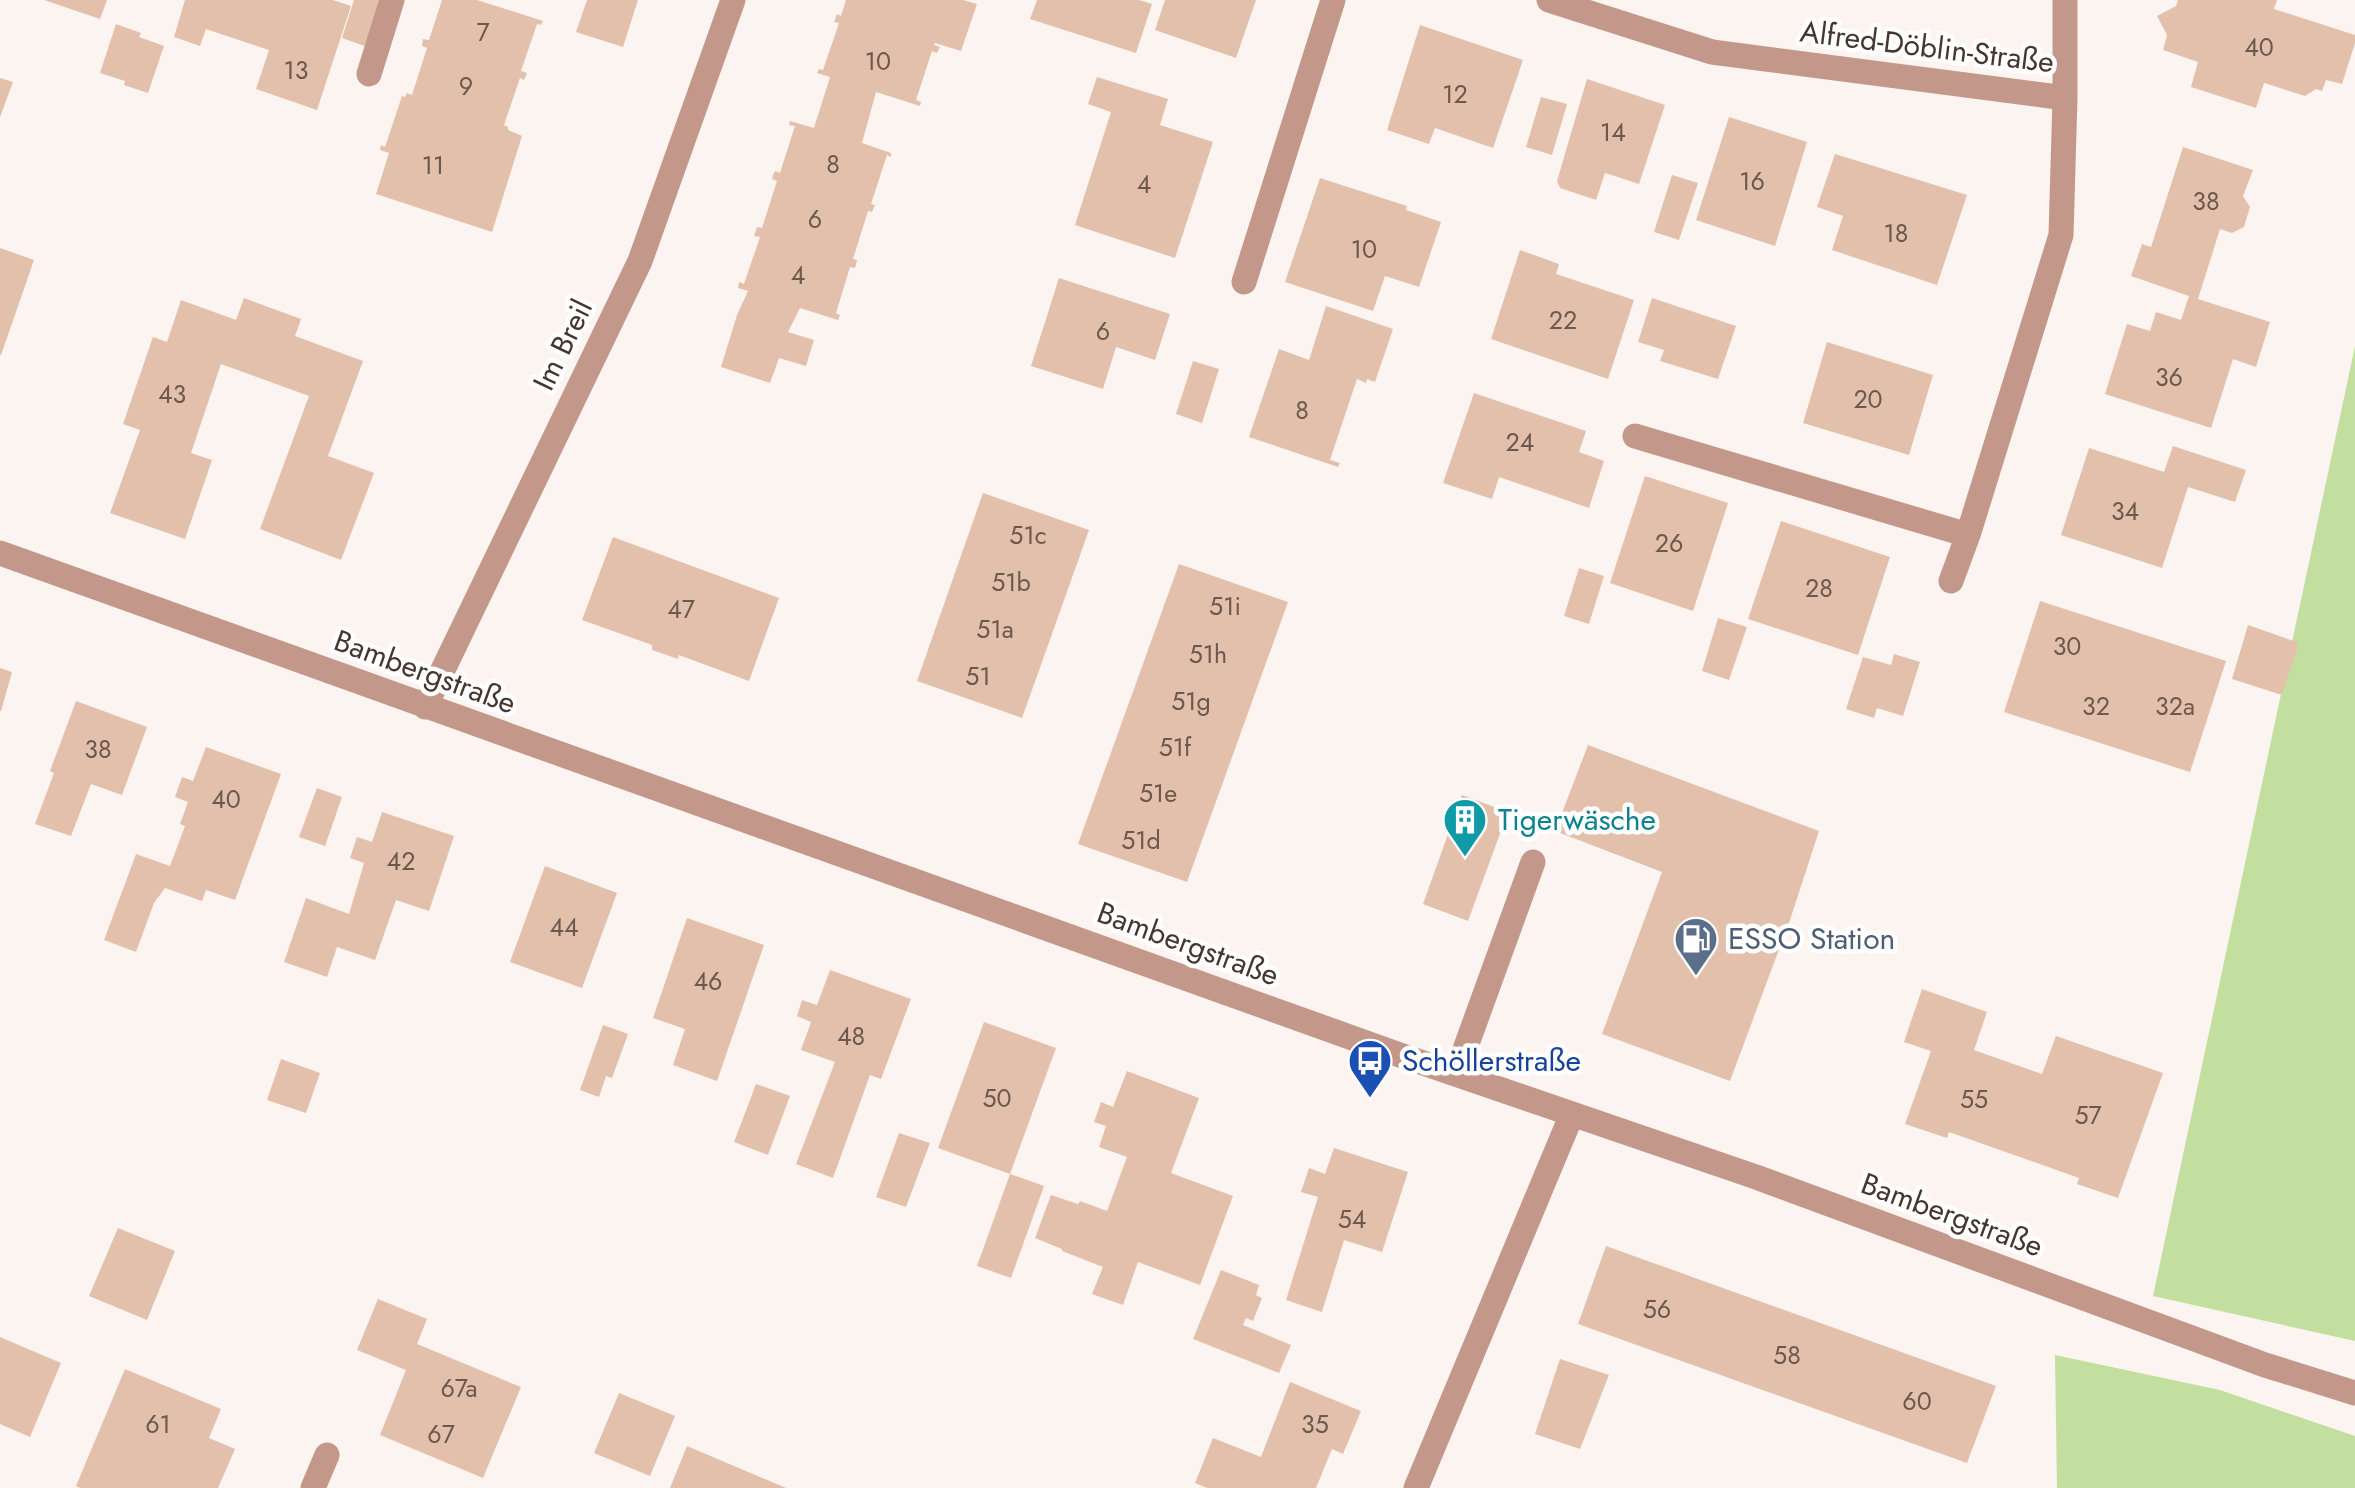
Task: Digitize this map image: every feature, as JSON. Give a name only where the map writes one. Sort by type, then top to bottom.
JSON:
[{"type":"street","points":[[369,74],[392,0]]},
{"type":"street","name":"Im Breil","points":[[425,707],[640,261],[733,0]]},
{"type":"street","points":[[1244,282],[1333,0]]},
{"type":"street","name":"Alfred-Döblin-Straße","points":[[1550,0],[1712,52],[2065,98]]},
{"type":"street","name":"Alfred-Döblin-Straße","points":[[1951,580],[2061,235],[2065,0]]},
{"type":"street","points":[[1635,436],[1968,534]]},
{"type":"street","name":"Bambergstraße","points":[[0,553],[1456,1074],[1756,1177],[2266,1366],[2355,1393]]},
{"type":"street","points":[[1456,1074],[1533,862]]},
{"type":"street","points":[[1416,1488],[1572,1114]]},
{"type":"street","points":[[314,1488],[328,1456]]},
{"type":"green space","points":[[2355,346],[2355,1341],[2153,1296]]},
{"type":"green space","points":[[2055,1355],[2220,1390],[2355,1436],[2355,1488],[2057,1488]]},
{"type":"building","points":[[44,0],[107,0],[100,19]]},
{"type":"building","points":[[185,0],[333,0],[351,6],[317,110],[256,89],[269,50],[206,29],[200,46],[174,37]]},
{"type":"building","points":[[354,0],[386,0],[370,48],[342,38]]},
{"type":"building","points":[[442,0],[477,0],[543,21],[537,24],[521,71],[527,73],[524,80],[520,78],[504,125],[522,136],[492,232],[376,194],[389,153],[380,150],[381,145],[385,147],[402,96],[412,95],[427,48],[422,46],[423,39],[429,40]]},
{"type":"building","points":[[587,0],[638,0],[623,47],[576,32]]},
{"type":"building","points":[[846,0],[963,0],[977,4],[961,51],[935,43],[940,47],[937,53],[932,51],[916,100],[921,102],[920,106],[876,92],[862,143],[891,153],[891,157],[887,155],[871,204],[875,205],[872,212],[868,211],[853,259],[857,260],[855,268],[850,267],[836,313],[840,315],[838,320],[800,308],[788,332],[814,340],[806,366],[779,358],[770,383],[721,367],[748,291],[738,288],[739,282],[744,284],[760,237],[754,236],[757,227],[762,228],[777,181],[772,179],[773,175],[775,171],[780,173],[795,126],[789,125],[790,121],[814,128],[830,77],[817,73],[823,70],[839,23],[834,22],[837,14],[841,16]]},
{"type":"building","points":[[1037,0],[1139,0],[1152,4],[1136,53],[1030,19]]},
{"type":"building","points":[[1165,0],[1256,0],[1236,58],[1155,30]]},
{"type":"building","points":[[2178,0],[2277,0],[2274,9],[2355,35],[2342,84],[2326,80],[2322,91],[2316,89],[2305,96],[2264,83],[2256,108],[2191,87],[2198,62],[2163,50],[2167,35],[2157,16],[2176,6]]},
{"type":"building","points":[[116,24],[164,46],[148,93],[100,73]]},
{"type":"building","points":[[1420,25],[1523,60],[1493,148],[1435,128],[1429,144],[1387,130]]},
{"type":"building","points":[[1097,77],[1168,99],[1160,125],[1213,142],[1175,258],[1075,225],[1111,112],[1088,104]]},
{"type":"building","points":[[0,78],[13,82],[0,117]]},
{"type":"building","points":[[1587,79],[1665,105],[1639,184],[1605,173],[1596,200],[1560,188],[1557,181]]},
{"type":"building","points":[[1541,97],[1567,104],[1552,155],[1526,147]]},
{"type":"building","points":[[1729,117],[1807,142],[1775,246],[1696,220]]},
{"type":"building","points":[[2183,147],[2253,170],[2243,196],[2250,207],[2244,227],[2232,233],[2220,229],[2198,299],[2270,322],[2256,367],[2233,359],[2211,428],[2105,394],[2127,324],[2150,331],[2156,312],[2181,320],[2189,296],[2131,276],[2142,244],[2151,247]]},
{"type":"building","points":[[1835,154],[1967,195],[1937,285],[1832,250],[1843,216],[1817,207]]},
{"type":"building","points":[[1672,175],[1698,183],[1679,240],[1654,232]]},
{"type":"building","points":[[1320,178],[1407,206],[1406,210],[1441,222],[1419,287],[1385,276],[1373,311],[1285,282]]},
{"type":"building","points":[[0,248],[34,260],[1,355],[0,355]]},
{"type":"building","points":[[1520,250],[1559,264],[1556,274],[1634,300],[1608,379],[1491,339]]},
{"type":"building","points":[[1059,278],[1170,314],[1155,360],[1116,347],[1103,389],[1031,366]]},
{"type":"building","points":[[244,298],[301,319],[295,336],[363,361],[328,456],[374,473],[341,560],[260,529],[309,396],[221,364],[191,453],[212,460],[185,539],[110,513],[140,430],[123,424],[153,337],[167,342],[181,300],[236,320]]},
{"type":"building","points":[[1652,298],[1736,326],[1718,379],[1660,361],[1664,350],[1638,342]]},
{"type":"building","points":[[1326,306],[1393,329],[1375,382],[1357,379],[1330,460],[1340,463],[1338,467],[1249,437],[1279,349],[1309,360]]},
{"type":"building","points":[[1827,342],[1933,375],[1909,455],[1803,423]]},
{"type":"building","points":[[1193,361],[1219,369],[1202,423],[1176,414]]},
{"type":"building","points":[[1474,393],[1586,431],[1579,452],[1604,461],[1589,508],[1499,477],[1492,499],[1443,483]]},
{"type":"building","points":[[2173,446],[2246,470],[2235,502],[2188,487],[2162,568],[2061,535],[2089,448],[2164,472]]},
{"type":"building","points":[[1645,476],[1728,503],[1693,611],[1610,583]]},
{"type":"building","points":[[983,493],[1089,530],[1022,718],[917,681]]},
{"type":"building","points":[[1781,521],[1890,557],[1858,655],[1748,619]]},
{"type":"building","points":[[613,537],[779,598],[749,681],[679,655],[678,659],[652,650],[652,645],[582,620]]},
{"type":"building","points":[[1179,564],[1288,602],[1187,882],[1078,844]]},
{"type":"building","points":[[1579,568],[1604,576],[1589,624],[1564,616]]},
{"type":"building","points":[[2040,601],[2226,661],[2190,772],[2004,712]]},
{"type":"building","points":[[1718,618],[1747,627],[1729,680],[1702,671]]},
{"type":"building","points":[[2248,625],[2299,643],[2282,695],[2232,679]]},
{"type":"building","points":[[1894,654],[1920,662],[1903,716],[1877,708],[1874,718],[1846,709],[1863,657],[1891,665]]},
{"type":"building","points":[[0,668],[12,672],[1,711],[0,711]]},
{"type":"building","points":[[76,701],[147,727],[122,795],[91,784],[71,836],[35,824]]},
{"type":"building","points":[[1588,745],[1819,831],[1730,1081],[1602,1034],[1662,872],[1555,831]]},
{"type":"building","points":[[206,747],[281,774],[235,900],[206,890],[202,901],[165,888],[154,903],[136,952],[104,940],[136,854],[170,866],[185,826],[180,824],[188,802],[175,797],[182,777],[193,781]]},
{"type":"building","points":[[317,788],[342,797],[325,846],[299,837]]},
{"type":"building","name":"Tigerwäsche","points":[[1462,795],[1508,812],[1468,921],[1423,904]]},
{"type":"building","points":[[382,812],[454,836],[429,911],[396,900],[375,960],[337,947],[327,977],[284,962],[306,898],[349,914],[364,863],[350,858],[357,837],[372,842]]},
{"type":"building","points":[[545,866],[617,893],[582,988],[510,962]]},
{"type":"building","points":[[687,918],[764,945],[717,1081],[673,1065],[685,1029],[653,1018]]},
{"type":"building","points":[[830,970],[911,999],[881,1079],[870,1075],[833,1178],[796,1164],[835,1062],[801,1050],[811,1022],[797,1016],[802,1000],[817,1005]]},
{"type":"building","points":[[1922,989],[1987,1012],[1974,1050],[2042,1074],[2056,1036],[2163,1073],[2118,1198],[2077,1184],[2079,1178],[1949,1132],[1947,1138],[1905,1124],[1931,1051],[1904,1042]]},
{"type":"building","points":[[984,1022],[1056,1048],[1010,1174],[938,1148]]},
{"type":"building","points":[[603,1025],[628,1034],[612,1078],[606,1076],[599,1097],[580,1090]]},
{"type":"building","points":[[281,1059],[320,1073],[306,1113],[267,1100]]},
{"type":"building","points":[[1127,1071],[1199,1098],[1171,1173],[1233,1196],[1200,1285],[1138,1262],[1123,1305],[1092,1294],[1103,1267],[1035,1238],[1051,1195],[1107,1211],[1127,1157],[1099,1147],[1106,1126],[1094,1122],[1101,1102],[1113,1107]]},
{"type":"building","points":[[756,1084],[790,1096],[768,1155],[734,1142]]},
{"type":"building","points":[[899,1133],[930,1143],[906,1207],[876,1197]]},
{"type":"building","points":[[1334,1148],[1408,1172],[1382,1252],[1344,1240],[1322,1312],[1286,1300],[1318,1197],[1301,1192],[1309,1168],[1325,1174]]},
{"type":"building","points":[[1010,1174],[1044,1186],[1011,1278],[977,1266]]},
{"type":"building","points":[[118,1228],[175,1251],[147,1320],[89,1296]]},
{"type":"building","points":[[1606,1246],[1996,1386],[1967,1463],[1578,1324]]},
{"type":"building","points":[[1221,1270],[1259,1285],[1256,1295],[1262,1298],[1253,1321],[1246,1318],[1243,1325],[1291,1345],[1279,1373],[1193,1339]]},
{"type":"building","points":[[378,1299],[427,1319],[417,1344],[521,1387],[483,1478],[380,1435],[406,1370],[357,1350]]},
{"type":"building","points":[[0,1337],[61,1363],[30,1437],[0,1424]]},
{"type":"building","points":[[1560,1359],[1609,1375],[1580,1449],[1535,1434]]},
{"type":"building","points":[[125,1369],[221,1409],[209,1438],[235,1449],[218,1488],[76,1486]]},
{"type":"building","points":[[1290,1382],[1361,1411],[1343,1454],[1332,1449],[1316,1488],[1207,1488],[1195,1483],[1213,1438],[1261,1457]]},
{"type":"building","points":[[619,1393],[675,1416],[650,1476],[594,1453]]},
{"type":"building","points":[[687,1446],[786,1488],[670,1488]]},
{"type":"place","name":"Tigerwäsche","points":[[1465,858]]},
{"type":"place","name":"ESSO Station","points":[[1696,977]]},
{"type":"place","name":"Schöllerstraße","points":[[1370,1099]]}]
